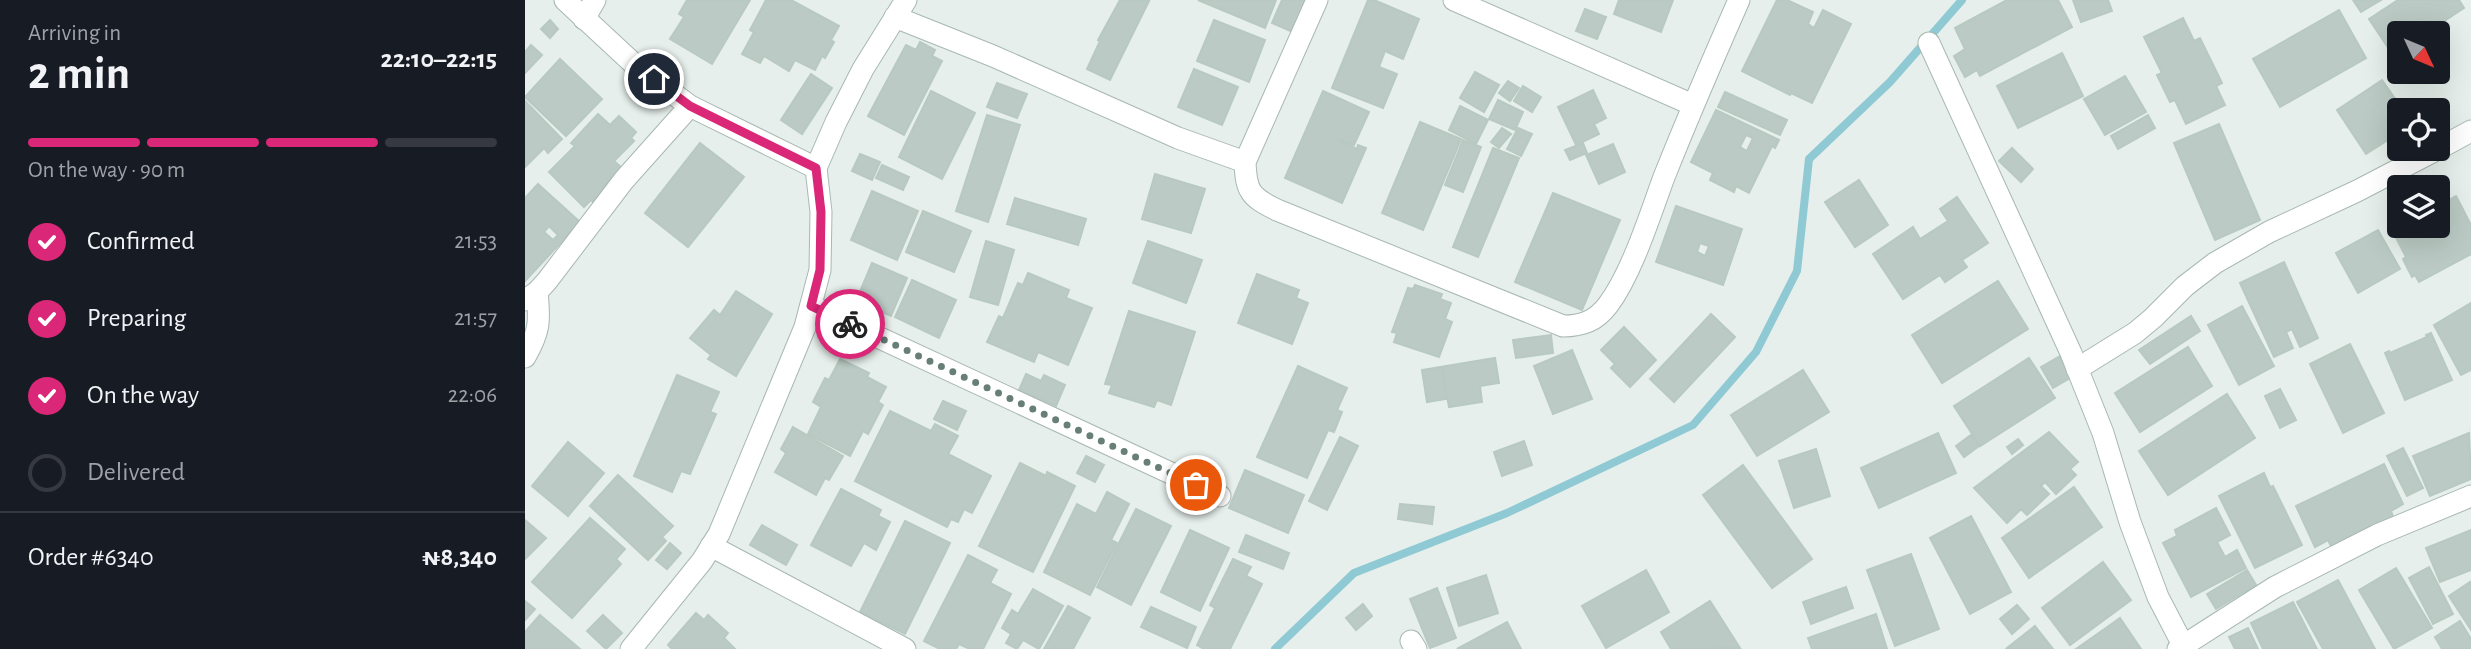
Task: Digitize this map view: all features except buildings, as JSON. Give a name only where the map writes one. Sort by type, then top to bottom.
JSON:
[{"type":"street","points":[[565,0],[636,66],[690,106],[816,168]]},
{"type":"street","points":[[584,19],[596,0]]},
{"type":"street","points":[[1317,0],[1245,162],[1246,184],[1254,196],[1263,204],[1563,326],[1590,323],[1607,306],[1615,293],[1637,248],[1693,105],[1739,0]]},
{"type":"street","points":[[1454,0],[1693,105]]},
{"type":"street","points":[[631,649],[702,561],[719,534],[800,340],[811,306],[820,270],[821,212],[816,168],[857,79],[901,9],[993,56],[1178,138],[1245,162]]},
{"type":"street","points":[[1929,43],[2077,369],[2103,433],[2130,522],[2158,597],[2181,647],[2275,587],[2377,535],[2471,496]]},
{"type":"street","points":[[525,356],[535,340],[540,324],[531,296],[624,180],[690,106]]},
{"type":"street","points":[[2450,142],[2471,131]]},
{"type":"street","points":[[2077,369],[2135,333],[2185,286],[2215,263],[2269,232],[2415,161]]},
{"type":"street","points":[[811,306],[1220,496]]},
{"type":"street","points":[[711,547],[905,649]]},
{"type":"waterway","points":[[1275,649],[1354,573],[1507,513],[1693,425],[1756,352],[1797,271],[1809,159],[1890,82],[1962,0]]},
{"type":"way so far","points":[[850,324],[1196,485]]},
{"type":"route","points":[[654,79],[690,106],[816,168],[821,212],[820,270],[811,306],[850,324]]}]
